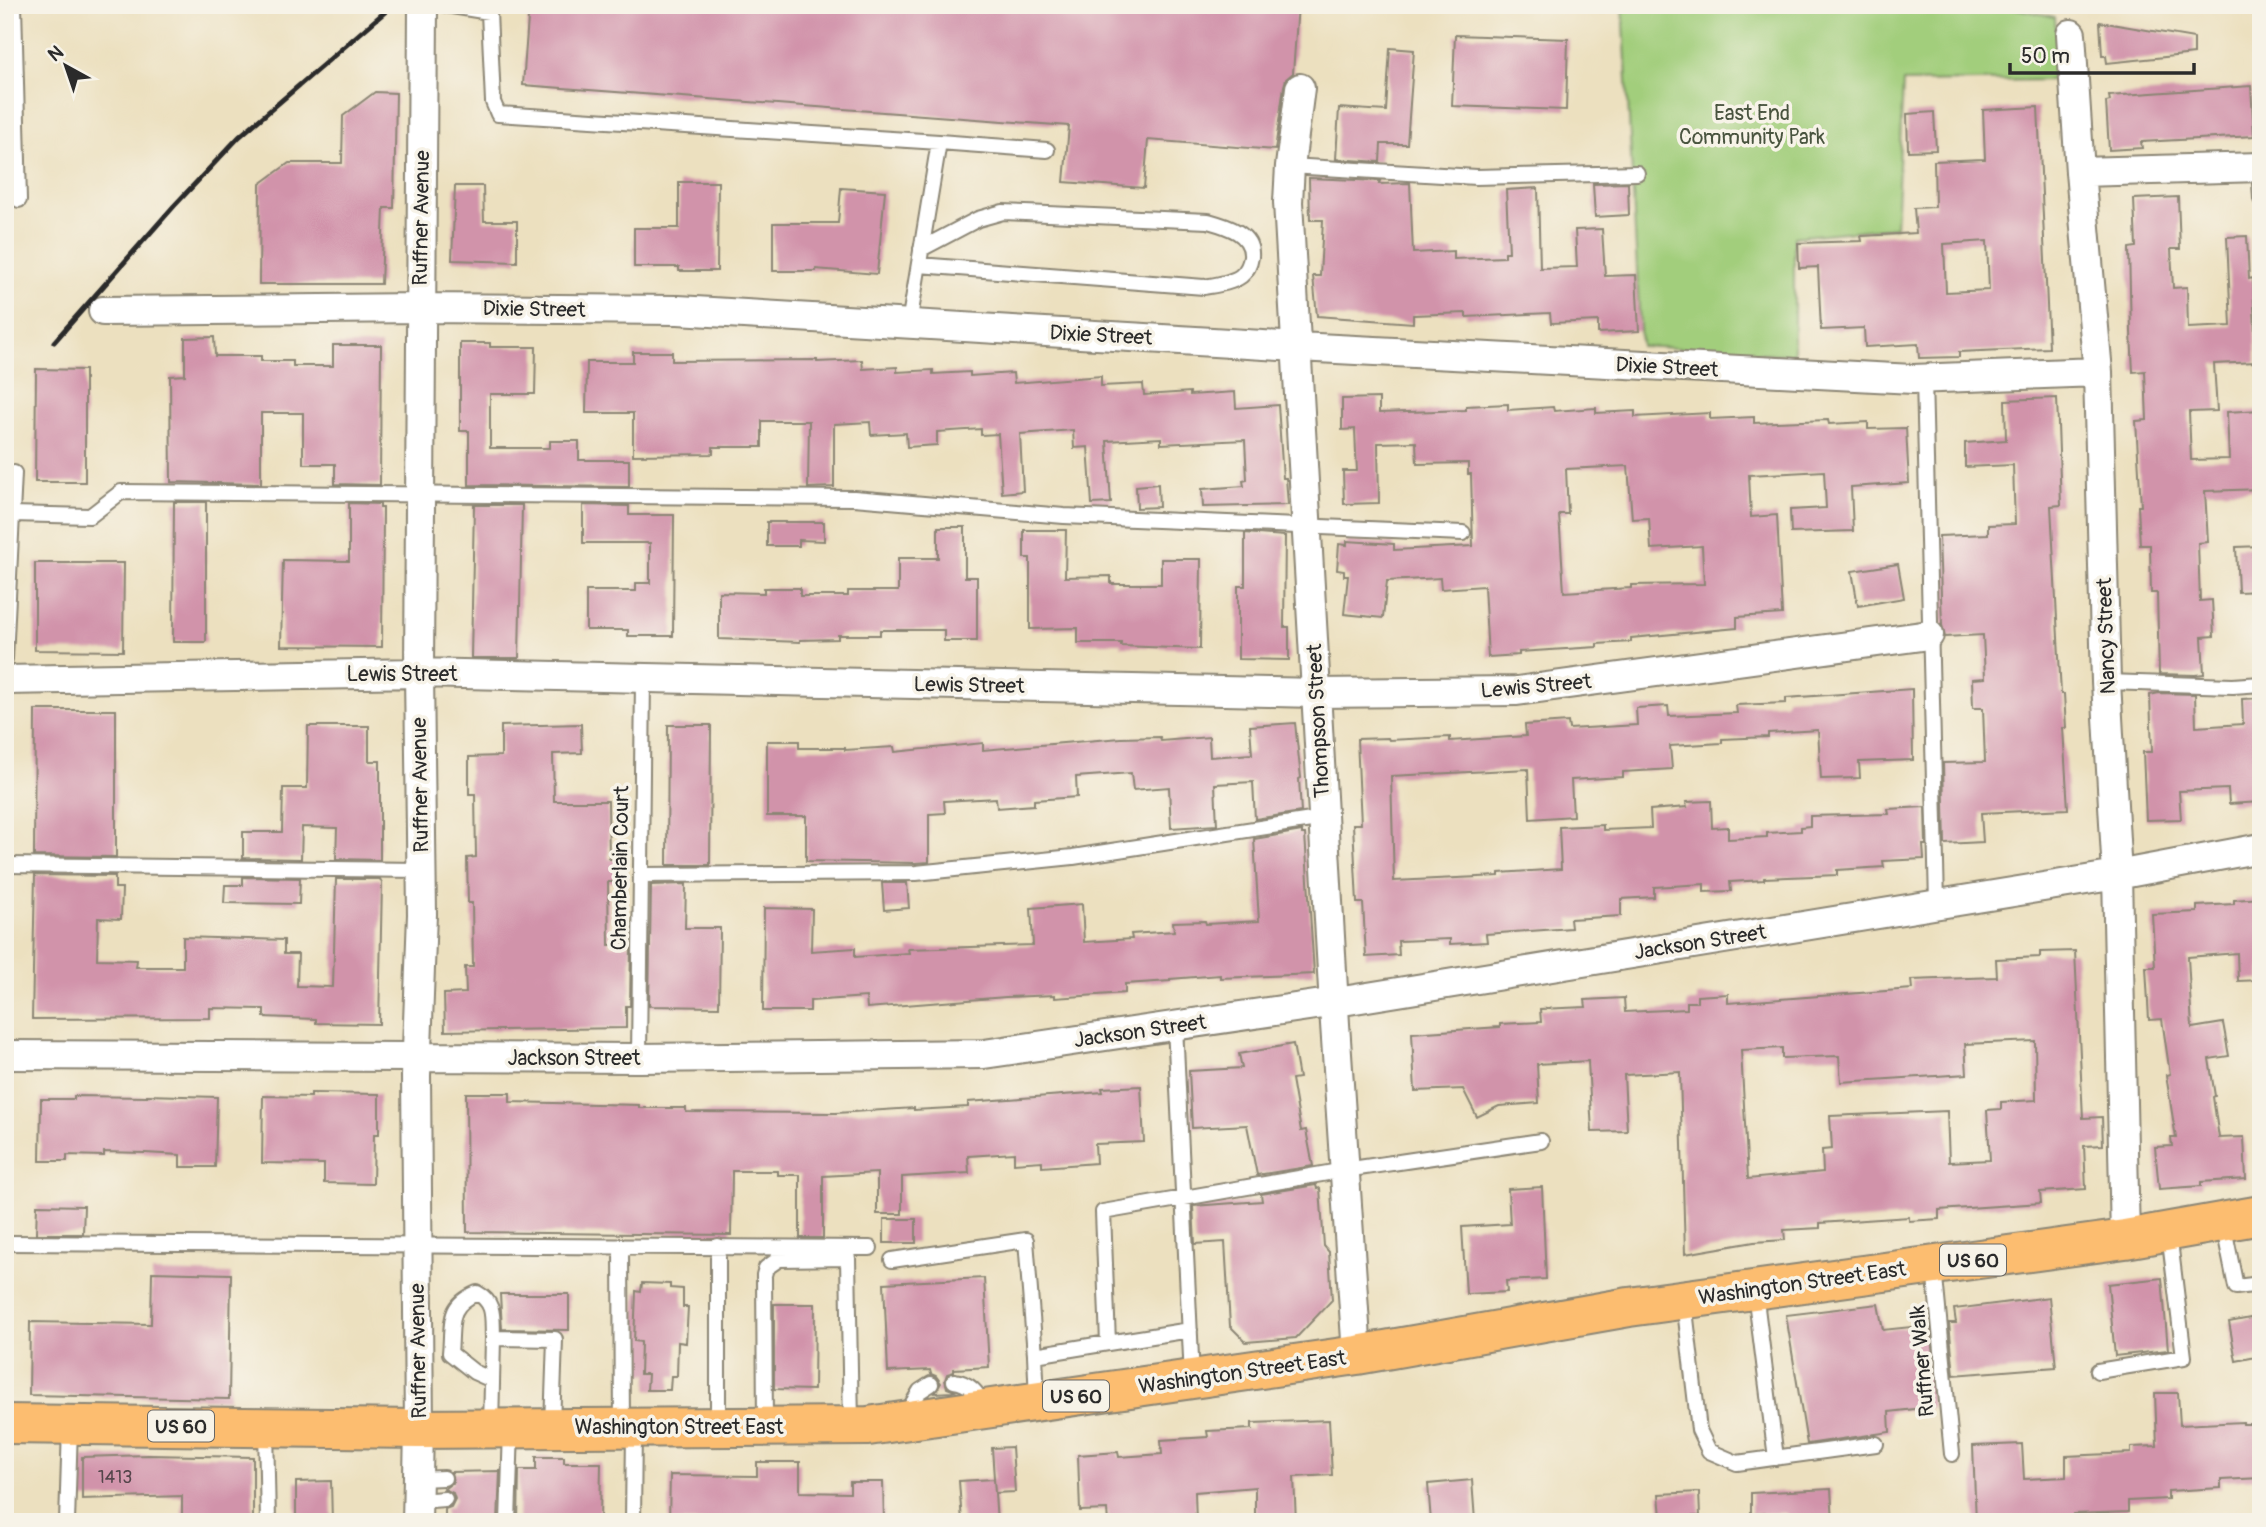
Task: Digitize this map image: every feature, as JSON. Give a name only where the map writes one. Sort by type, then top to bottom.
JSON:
[{"type":"main road","name":"Washington Street East","points":[[5,1424],[419,1429],[851,1426],[903,1421],[1357,1355],[1684,1300],[2124,1239],[2261,1215]]},
{"type":"street","name":"Ruffner Avenue","points":[[423,5],[419,494],[422,914],[416,1058],[419,1429],[428,1496]]},
{"type":"street","name":"Nancy Street","points":[[2071,34],[2098,372],[2106,682],[2117,875],[2124,1239]]},
{"type":"street","name":"Thompson Street","points":[[1300,88],[1288,202],[1357,1355]]},
{"type":"street","points":[[2080,172],[2260,167]]},
{"type":"street","name":"Dixie Street","points":[[103,311],[420,308],[678,310],[1298,347],[1924,379],[2098,372]]},
{"type":"street","name":"Lewis Street","points":[[5,680],[419,673],[1316,693],[1517,691],[1929,635]]},
{"type":"street","name":"Jackson Street","points":[[5,1055],[639,1059],[984,1054],[1334,1003],[2117,875],[2261,848]]},
{"type":"lane","points":[[14,5],[19,200]]},
{"type":"lane","points":[[446,5],[489,12],[492,102],[498,114],[1047,150]]},
{"type":"lane","points":[[909,324],[939,142]]},
{"type":"lane","points":[[1290,166],[1476,177],[1637,173]]},
{"type":"lane","points":[[2260,167],[2261,199]]},
{"type":"lane","points":[[919,265],[1204,287],[1240,277],[1250,265],[1251,251],[1245,237],[1231,228],[1208,221],[1003,212],[978,219],[921,249]]},
{"type":"lane","points":[[1924,379],[1937,903]]},
{"type":"lane","points":[[5,659],[13,472]]},
{"type":"lane","points":[[12,514],[90,516],[121,492],[854,498],[1064,516],[1463,533]]},
{"type":"lane","name":"Chamberlain Court","points":[[639,1059],[643,678]]},
{"type":"lane","points":[[2106,682],[2234,686],[2261,684]]},
{"type":"lane","points":[[641,875],[916,873],[1073,857],[1324,818]]},
{"type":"lane","points":[[5,865],[421,870]]},
{"type":"lane","points":[[1175,1026],[1192,1379]]},
{"type":"lane","points":[[1108,1343],[1103,1212],[1345,1170],[1541,1141]]},
{"type":"lane","points":[[2222,1222],[2236,1287],[2261,1283]]},
{"type":"lane","points":[[2098,1371],[2184,1357],[2168,1232]]},
{"type":"lane","points":[[892,1260],[1026,1240],[1038,1401]]},
{"type":"lane","points":[[5,1243],[870,1248]]},
{"type":"lane","points":[[621,1246],[633,1522]]},
{"type":"lane","points":[[718,1247],[718,1427]]},
{"type":"lane","points":[[765,1426],[766,1268],[779,1259],[848,1258],[851,1426]]},
{"type":"lane","name":"Ruffner Walk","points":[[1934,1265],[1952,1454]]},
{"type":"lane","points":[[1755,1290],[1776,1458]]},
{"type":"lane","points":[[492,1380],[459,1362],[450,1353],[454,1312],[462,1299],[477,1293],[487,1298],[492,1306],[492,1380],[501,1428],[508,1522]]},
{"type":"lane","points":[[1684,1300],[1699,1430],[1709,1451],[1737,1463],[1876,1444]]},
{"type":"lane","points":[[1035,1355],[1190,1330]]},
{"type":"lane","points":[[493,1338],[555,1339],[552,1428]]},
{"type":"lane","points":[[954,1381],[961,1382],[976,1392],[987,1409]]},
{"type":"lane","points":[[903,1421],[913,1400],[931,1384]]},
{"type":"lane","points":[[67,1522],[70,1425]]},
{"type":"lane","points":[[266,1427],[268,1522]]},
{"type":"green space","name":"East End Community Park","points":[[1623,5],[2000,5],[2055,17],[2059,80],[1903,82],[1896,227],[1794,237],[1794,355],[1641,346]]},
{"type":"building","points":[[529,5],[1298,5],[1293,73],[1286,79],[1284,86],[1275,150],[1148,140],[1144,188],[1064,182],[1069,126],[523,85]]},
{"type":"building","points":[[2100,22],[2194,38],[2194,54],[2107,63],[2106,56],[2102,56]]},
{"type":"building","points":[[1455,35],[1568,39],[1566,110],[1452,106]]},
{"type":"building","points":[[1390,48],[1414,50],[1407,144],[1381,144],[1380,162],[1336,159],[1339,108],[1386,111]]},
{"type":"building","points":[[2251,86],[2254,136],[2141,142],[2142,148],[2109,150],[2106,102],[2110,101],[2109,96]]},
{"type":"building","points":[[375,92],[396,93],[394,208],[384,208],[381,284],[259,284],[260,184],[289,163],[342,163],[343,116]]},
{"type":"building","points":[[2038,107],[2049,348],[1959,352],[1959,357],[1919,358],[1918,344],[1865,347],[1864,328],[1821,330],[1818,267],[1799,268],[1798,243],[1862,241],[1861,236],[1916,233],[1914,208],[1935,207],[1934,161],[1985,159],[1983,110]],"holes":[[[1987,241],[1989,290],[1946,292],[1944,244]]]},
{"type":"building","points":[[1934,112],[1936,150],[1908,151],[1907,114]]},
{"type":"building","points":[[1309,178],[1380,181],[1379,184],[1410,183],[1413,253],[1454,251],[1454,259],[1505,257],[1505,252],[1509,252],[1506,190],[1538,188],[1540,268],[1577,267],[1575,230],[1602,229],[1605,276],[1636,275],[1639,331],[1598,333],[1598,321],[1551,323],[1550,313],[1466,317],[1466,313],[1413,315],[1413,323],[1317,316],[1313,276],[1320,276],[1323,220],[1310,220]]},
{"type":"building","points":[[679,182],[718,182],[717,271],[679,271],[679,267],[634,267],[634,228],[679,228]]},
{"type":"building","points":[[1628,183],[1629,215],[1595,217],[1593,184]]},
{"type":"building","points":[[455,186],[483,186],[484,221],[517,221],[517,262],[452,260]]},
{"type":"building","points":[[841,188],[885,191],[877,274],[816,269],[773,271],[773,223],[838,223]]},
{"type":"building","points":[[2178,197],[2180,249],[2171,249],[2173,288],[2187,287],[2188,328],[2231,326],[2227,237],[2247,236],[2249,279],[2253,278],[2256,362],[2214,364],[2217,411],[2189,412],[2191,460],[2229,459],[2227,412],[2260,410],[2261,423],[2261,489],[2205,491],[2208,542],[2198,543],[2200,601],[2212,600],[2214,636],[2202,637],[2204,674],[2195,675],[2159,674],[2157,593],[2151,593],[2150,545],[2140,545],[2138,506],[2141,506],[2136,421],[2147,420],[2145,371],[2133,372],[2131,332],[2129,248],[2136,247],[2134,199]]},
{"type":"building","points":[[214,337],[215,356],[261,356],[261,361],[293,361],[293,366],[333,366],[333,345],[381,345],[380,485],[335,484],[335,464],[303,464],[303,413],[261,413],[261,484],[171,482],[170,376],[185,375],[185,338]]},
{"type":"building","points":[[460,343],[490,343],[490,347],[536,347],[535,394],[490,394],[490,448],[550,448],[550,441],[579,441],[579,460],[629,460],[629,487],[469,485],[469,431],[460,431]]},
{"type":"building","points":[[633,352],[672,352],[672,361],[862,360],[863,369],[897,367],[897,372],[970,372],[970,376],[1013,373],[1014,383],[1101,376],[1101,386],[1143,384],[1144,395],[1235,392],[1236,408],[1278,405],[1283,478],[1286,478],[1288,505],[1203,507],[1202,489],[1244,486],[1243,481],[1247,480],[1245,440],[1161,444],[1161,438],[1107,441],[1111,503],[1092,504],[1088,447],[1074,448],[1073,430],[1020,434],[1023,491],[1002,493],[998,434],[981,435],[981,429],[937,432],[937,445],[907,447],[906,433],[871,435],[870,422],[834,424],[834,487],[808,488],[809,421],[762,421],[762,447],[713,447],[713,454],[633,455],[633,413],[586,413],[587,362],[633,362]]},
{"type":"building","points":[[36,369],[85,370],[85,482],[35,482]]},
{"type":"building","points":[[1379,398],[1379,413],[1466,410],[1466,406],[1508,404],[1508,410],[1553,407],[1554,411],[1596,408],[1596,413],[1635,411],[1635,417],[1710,413],[1710,419],[1754,417],[1754,423],[1828,420],[1829,424],[1868,422],[1868,429],[1906,428],[1909,483],[1851,487],[1853,531],[1791,533],[1790,510],[1826,508],[1824,471],[1749,475],[1751,517],[1777,515],[1782,614],[1737,617],[1737,628],[1631,638],[1631,642],[1597,644],[1597,647],[1519,652],[1519,655],[1488,657],[1484,586],[1441,589],[1440,578],[1387,581],[1383,618],[1344,614],[1348,576],[1344,576],[1344,571],[1337,570],[1339,544],[1347,545],[1347,541],[1394,544],[1394,550],[1473,546],[1471,474],[1468,474],[1468,463],[1417,464],[1416,442],[1378,443],[1379,503],[1344,504],[1343,471],[1357,471],[1355,429],[1342,430],[1342,399]],"holes":[[[1628,466],[1632,519],[1649,518],[1651,549],[1702,546],[1704,584],[1631,585],[1631,588],[1564,592],[1559,514],[1568,514],[1566,469]]]},
{"type":"building","points":[[2057,398],[2061,505],[2051,506],[2061,694],[2064,694],[2066,728],[2063,728],[2068,809],[1981,813],[1983,842],[1945,844],[1943,763],[1985,762],[1983,708],[1973,708],[1972,679],[1985,678],[1983,635],[1945,637],[1942,625],[1939,536],[1988,534],[1988,525],[2015,524],[2013,465],[1965,467],[1965,443],[2006,440],[2005,400]]},
{"type":"building","points":[[1158,484],[1159,507],[1137,508],[1136,486]]},
{"type":"building","points":[[174,502],[206,502],[206,642],[173,642]]},
{"type":"building","points":[[349,503],[380,504],[380,508],[383,508],[382,647],[281,646],[283,560],[349,561]]},
{"type":"building","points":[[474,505],[522,505],[519,658],[471,658]]},
{"type":"building","points":[[583,505],[629,506],[629,515],[674,515],[673,636],[628,636],[628,630],[586,630],[586,591],[636,591],[636,583],[650,583],[650,543],[583,543]]},
{"type":"building","points":[[767,522],[824,522],[824,541],[799,540],[799,546],[767,546]]},
{"type":"building","points":[[938,527],[965,527],[965,577],[977,577],[977,641],[944,641],[944,630],[880,630],[880,635],[838,635],[838,639],[800,642],[719,639],[719,592],[764,593],[764,588],[800,588],[800,596],[848,596],[848,591],[898,591],[898,558],[938,558]]},
{"type":"building","points":[[1024,530],[1066,530],[1065,577],[1111,576],[1111,584],[1161,584],[1161,559],[1201,559],[1200,649],[1121,646],[1121,643],[1078,643],[1078,628],[1030,629],[1030,558],[1024,558]]},
{"type":"building","points":[[1245,533],[1285,536],[1284,627],[1289,627],[1289,660],[1238,659],[1238,586],[1245,586]]},
{"type":"building","points":[[2261,546],[2261,591],[2238,592],[2236,547]]},
{"type":"building","points":[[35,563],[124,563],[123,651],[35,650]]},
{"type":"building","points":[[1898,564],[1904,598],[1858,606],[1852,571]]},
{"type":"building","points":[[1912,689],[1913,760],[1859,762],[1860,778],[1821,779],[1818,730],[1768,733],[1768,737],[1722,739],[1722,743],[1670,746],[1672,769],[1623,772],[1623,777],[1571,780],[1573,816],[1530,819],[1528,769],[1391,776],[1394,881],[1499,876],[1499,873],[1561,869],[1559,827],[1603,825],[1603,830],[1651,828],[1650,810],[1687,807],[1686,802],[1711,801],[1712,828],[1728,827],[1728,839],[1767,837],[1767,833],[1801,831],[1801,827],[1810,826],[1810,816],[1889,814],[1888,809],[1925,807],[1924,859],[1883,861],[1884,867],[1837,870],[1837,875],[1730,882],[1731,891],[1704,892],[1704,884],[1654,887],[1654,897],[1621,899],[1621,916],[1570,919],[1571,928],[1486,934],[1487,942],[1450,944],[1450,939],[1398,941],[1399,955],[1366,957],[1363,903],[1357,903],[1353,824],[1361,824],[1357,739],[1450,737],[1450,741],[1526,736],[1525,725],[1568,722],[1569,729],[1637,725],[1636,708],[1668,706],[1669,716],[1737,713],[1736,705],[1786,703],[1786,698]]},
{"type":"building","points":[[2195,694],[2196,727],[2243,724],[2242,699],[2261,698],[2261,802],[2229,804],[2228,789],[2179,791],[2181,819],[2146,820],[2143,752],[2152,752],[2150,695]]},
{"type":"building","points":[[35,710],[116,710],[116,857],[34,856]]},
{"type":"building","points":[[1295,723],[1301,778],[1301,812],[1255,819],[1253,782],[1215,784],[1217,825],[1171,828],[1169,787],[1133,790],[1131,773],[1076,777],[1077,797],[1034,800],[1034,805],[997,808],[996,798],[944,801],[945,813],[929,814],[929,862],[915,863],[806,861],[806,816],[767,816],[767,741],[799,741],[799,748],[845,750],[894,747],[895,752],[983,743],[983,750],[1121,738],[1160,737],[1161,741],[1209,737],[1210,757],[1252,754],[1250,726]]},
{"type":"building","points":[[581,724],[582,753],[553,754],[554,801],[608,801],[609,859],[619,859],[619,882],[608,882],[609,945],[631,944],[630,1006],[626,1006],[626,1028],[445,1031],[444,994],[466,993],[465,967],[473,967],[472,903],[468,903],[467,858],[476,857],[475,794],[469,794],[469,757],[501,756],[501,726]]},
{"type":"building","points":[[668,725],[711,725],[710,865],[667,865]]},
{"type":"building","points":[[308,726],[369,726],[369,761],[380,761],[380,860],[336,859],[337,828],[302,827],[301,859],[243,858],[243,832],[282,832],[283,788],[307,788]]},
{"type":"building","points":[[1302,831],[1302,834],[1305,834],[1314,974],[1220,978],[1220,975],[1125,984],[1125,993],[1055,998],[1055,995],[1006,997],[867,1008],[866,997],[810,1001],[810,1011],[763,1011],[764,908],[812,909],[811,951],[855,948],[855,957],[909,953],[908,949],[1033,945],[1031,908],[1082,904],[1084,942],[1132,939],[1131,934],[1174,931],[1173,922],[1205,921],[1206,924],[1259,921],[1254,839]]},
{"type":"building","points":[[35,875],[115,876],[115,888],[122,888],[121,919],[98,918],[97,959],[137,960],[136,967],[183,967],[183,937],[284,940],[284,954],[298,954],[297,986],[333,987],[336,879],[380,879],[379,1024],[316,1023],[316,1019],[264,1017],[264,1009],[210,1008],[210,1018],[32,1019]]},
{"type":"building","points":[[243,877],[300,878],[299,904],[224,903],[225,885],[243,885]]},
{"type":"building","points":[[882,883],[907,883],[909,908],[884,910]]},
{"type":"building","points":[[686,884],[685,928],[720,928],[719,1007],[649,1006],[651,885]]},
{"type":"building","points":[[2261,898],[2261,980],[2238,981],[2237,953],[2188,957],[2192,1028],[2223,1023],[2229,1056],[2209,1059],[2219,1138],[2244,1137],[2246,1179],[2201,1182],[2201,1186],[2159,1189],[2155,1147],[2172,1146],[2171,1138],[2176,1138],[2166,1075],[2170,1074],[2162,1019],[2149,1020],[2146,967],[2155,967],[2152,914],[2197,912],[2197,906],[2234,904],[2234,900]]},
{"type":"building","points":[[2075,951],[2083,1118],[2102,1117],[2103,1145],[2084,1146],[2086,1189],[2040,1192],[2041,1203],[1939,1210],[1939,1219],[1909,1221],[1909,1217],[1820,1223],[1820,1228],[1784,1230],[1785,1240],[1754,1242],[1685,1254],[1680,1072],[1624,1075],[1627,1131],[1592,1132],[1588,1061],[1537,1064],[1539,1103],[1499,1106],[1477,1117],[1463,1089],[1415,1091],[1412,1033],[1541,1022],[1540,1009],[1586,1007],[1585,1000],[1624,998],[1625,1012],[1687,1009],[1687,1002],[1697,1002],[1697,996],[1728,994],[1728,1003],[1912,989],[1911,980],[1997,977],[1996,959],[2040,957],[2040,952]],"holes":[[[2035,1041],[2036,1100],[2001,1102],[2001,1109],[1987,1110],[1990,1160],[1949,1162],[1947,1111],[1830,1116],[1832,1149],[1822,1150],[1823,1172],[1748,1179],[1741,1050],[1782,1048],[1782,1058],[1839,1056],[1841,1082],[1967,1074],[1965,1044]]]},
{"type":"building","points":[[1293,1044],[1299,1078],[1292,1079],[1301,1131],[1306,1130],[1313,1166],[1257,1175],[1247,1125],[1192,1128],[1189,1071],[1242,1068],[1239,1054]]},
{"type":"building","points":[[1141,1086],[1144,1142],[1095,1144],[1096,1163],[1042,1167],[1042,1161],[1014,1163],[1014,1153],[968,1156],[969,1173],[902,1177],[902,1214],[877,1214],[877,1173],[823,1176],[823,1238],[800,1238],[800,1175],[778,1175],[778,1171],[732,1171],[731,1235],[467,1232],[466,1093],[510,1093],[510,1102],[639,1105],[639,1108],[686,1108],[686,1112],[836,1113],[968,1107],[968,1102],[1103,1092],[1102,1088]]},
{"type":"building","points":[[311,1093],[379,1094],[379,1134],[374,1134],[373,1184],[324,1183],[324,1164],[262,1163],[263,1096],[311,1097]]},
{"type":"building","points":[[147,1095],[217,1097],[215,1167],[180,1167],[180,1155],[145,1153],[104,1152],[104,1156],[67,1155],[67,1161],[40,1161],[41,1099]]},
{"type":"building","points":[[1316,1185],[1317,1189],[1320,1188],[1324,1246],[1329,1252],[1332,1300],[1296,1338],[1246,1342],[1230,1326],[1225,1242],[1195,1244],[1193,1206],[1262,1201],[1261,1194]]},
{"type":"building","points":[[1542,1187],[1546,1279],[1506,1281],[1507,1292],[1466,1294],[1462,1227],[1510,1224],[1508,1189]]},
{"type":"building","points":[[37,1205],[84,1206],[83,1234],[36,1234]]},
{"type":"building","points":[[884,1219],[916,1219],[916,1243],[884,1243]]},
{"type":"building","points":[[152,1272],[231,1274],[229,1399],[29,1395],[30,1322],[151,1324]]},
{"type":"building","points":[[984,1278],[989,1367],[954,1369],[954,1372],[947,1374],[945,1380],[947,1388],[955,1391],[935,1393],[941,1383],[930,1370],[888,1372],[884,1283]]},
{"type":"building","points":[[2162,1278],[2168,1350],[2115,1356],[2108,1284]]},
{"type":"building","points":[[642,1283],[670,1284],[670,1288],[683,1289],[683,1307],[688,1307],[686,1343],[678,1342],[677,1376],[671,1376],[670,1390],[647,1390],[648,1374],[640,1374],[641,1342],[634,1341],[636,1291],[641,1292]]},
{"type":"building","points":[[500,1294],[569,1294],[569,1330],[502,1329]]},
{"type":"building","points":[[2049,1297],[2056,1367],[1954,1375],[1949,1323],[1956,1323],[1954,1309]]},
{"type":"building","points":[[774,1304],[815,1304],[814,1390],[774,1389]]},
{"type":"building","points":[[1878,1304],[1883,1330],[1930,1325],[1935,1377],[1929,1378],[1932,1407],[1889,1412],[1890,1432],[1807,1444],[1786,1315]]},
{"type":"building","points":[[2261,1316],[2261,1356],[2236,1361],[2229,1322]]},
{"type":"building","points":[[2155,1393],[2178,1393],[2180,1425],[2243,1422],[2261,1424],[2261,1478],[2221,1480],[2221,1488],[2168,1491],[2168,1499],[2128,1501],[2128,1512],[2073,1514],[2073,1517],[2026,1519],[2026,1522],[1976,1522],[1973,1446],[2022,1444],[2024,1479],[2066,1477],[2066,1456],[2131,1453],[2131,1447],[2157,1446]]},
{"type":"building","points":[[1329,1420],[1332,1475],[1294,1477],[1296,1522],[1255,1522],[1255,1487],[1195,1492],[1196,1522],[1108,1522],[1107,1510],[1080,1511],[1078,1455],[1118,1452],[1119,1457],[1162,1454],[1161,1440],[1208,1437],[1207,1431],[1252,1429],[1252,1423]]},
{"type":"building","points":[[1012,1447],[1015,1492],[995,1493],[992,1448]]},
{"type":"building","points":[[82,1457],[253,1457],[253,1522],[182,1522],[182,1496],[82,1499]]},
{"type":"building","points":[[536,1457],[564,1457],[564,1463],[601,1463],[600,1522],[518,1522],[519,1470],[536,1470]]},
{"type":"building","points":[[757,1462],[800,1462],[800,1492],[850,1493],[850,1482],[883,1482],[884,1522],[669,1522],[670,1475],[757,1476]]},
{"type":"building","points":[[500,1471],[498,1522],[445,1522],[445,1509],[451,1507],[455,1499],[453,1493],[444,1489],[453,1482],[451,1472]]},
{"type":"building","points":[[994,1479],[997,1522],[962,1522],[959,1481]]},
{"type":"building","points":[[1472,1480],[1475,1521],[1431,1522],[1428,1484]]},
{"type":"building","points":[[331,1481],[332,1522],[296,1522],[296,1482]]},
{"type":"building","points":[[1831,1489],[1833,1522],[1786,1522],[1786,1513],[1751,1514],[1751,1493]]},
{"type":"building","points":[[1699,1492],[1700,1516],[1661,1517],[1659,1494]]},
{"type":"railway","points":[[54,342],[239,137],[393,5]]},
{"type":"railway","points":[[2221,5],[2261,12]]}]
